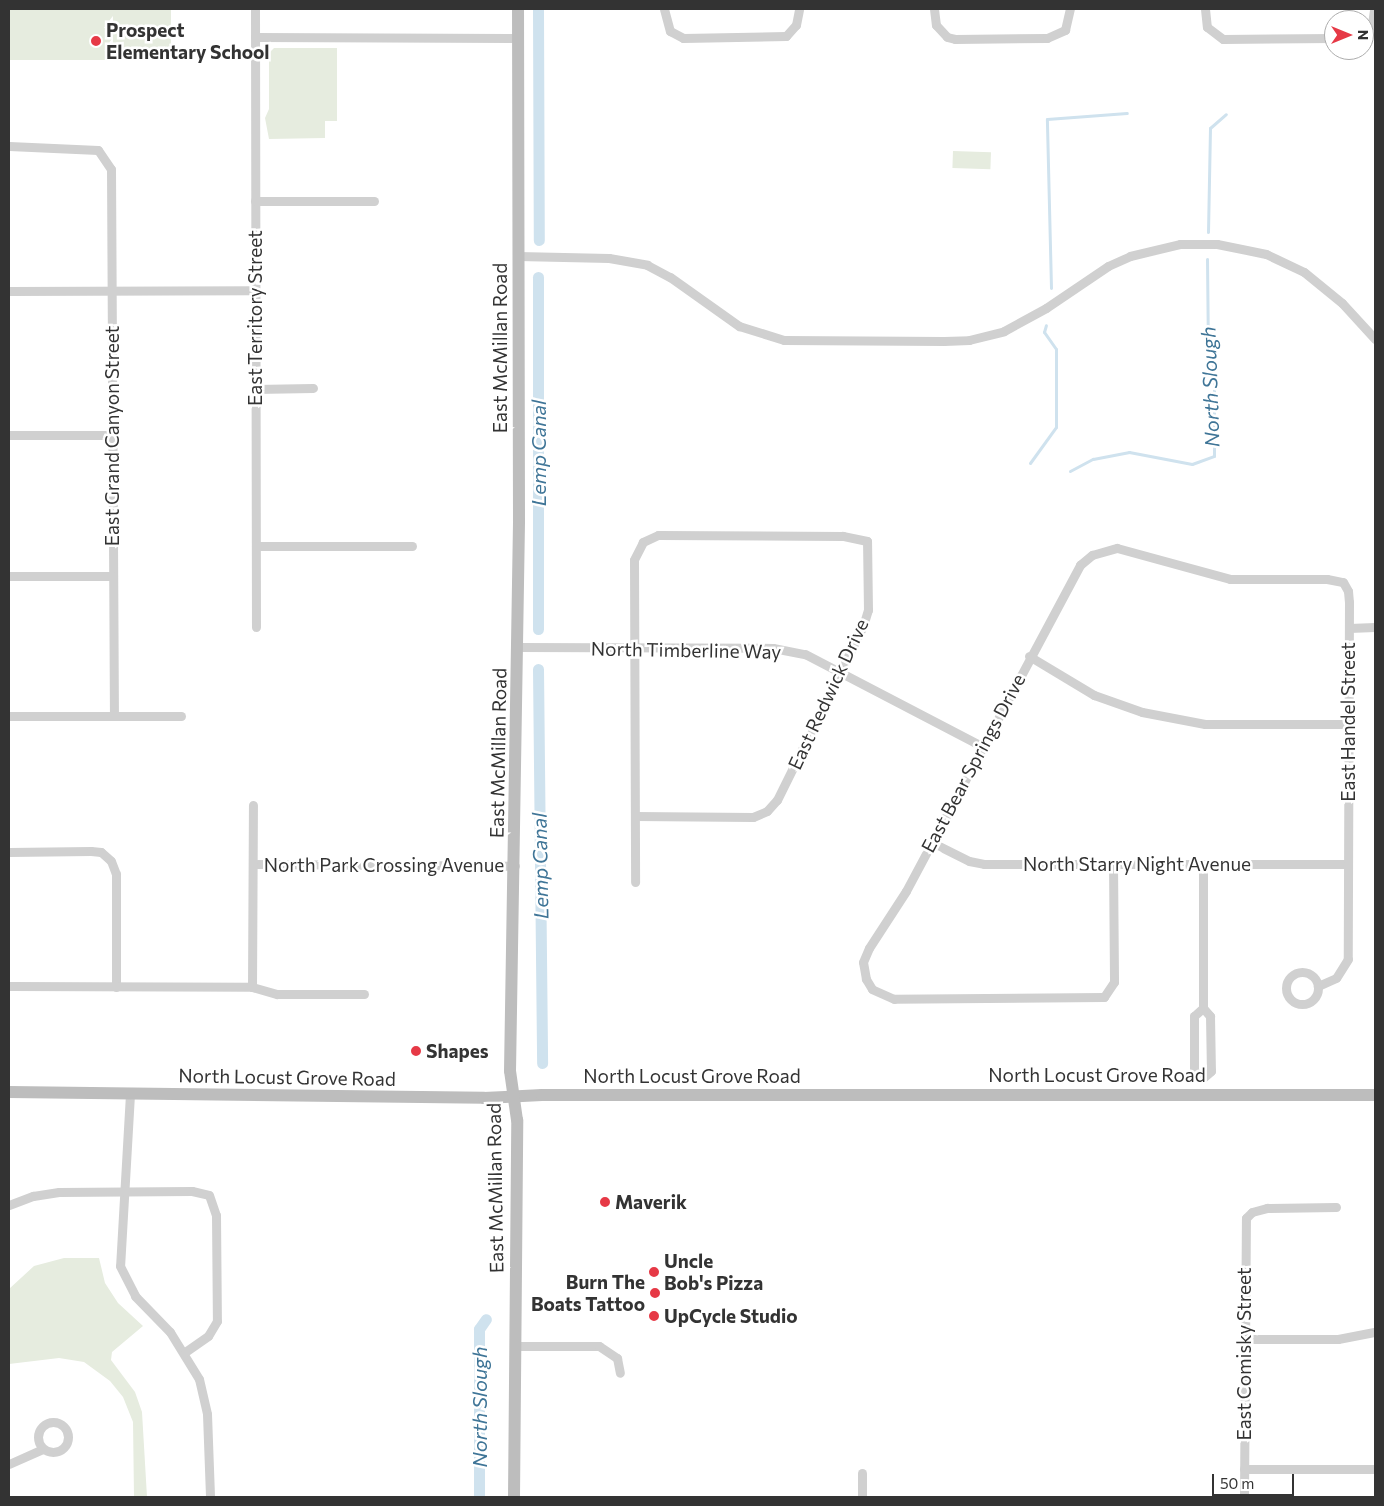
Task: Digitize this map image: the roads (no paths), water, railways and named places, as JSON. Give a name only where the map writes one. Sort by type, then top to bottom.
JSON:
[{"type":"main road","name":"East McMillan Road","points":[[514,1497],[517,1120],[510,1071],[518,647],[518,9]]},
{"type":"main road","name":"North Locust Grove Road","points":[[9,1092],[514,1097],[1375,1095]]},
{"type":"street","name":"East Territory Street","points":[[255,9],[256,627]]},
{"type":"street","points":[[664,9],[670,32],[684,38],[779,38],[792,32],[799,9]]},
{"type":"street","points":[[934,9],[940,32],[954,39],[1047,38],[1065,30],[1070,9]]},
{"type":"street","points":[[1204,9],[1207,27],[1215,36],[1232,39],[1324,38]]},
{"type":"street","points":[[255,37],[518,38]]},
{"type":"street","name":"East Grand Canyon Street","points":[[9,146],[98,150],[106,157],[111,169],[114,716]]},
{"type":"street","points":[[255,201],[374,201]]},
{"type":"street","points":[[518,256],[609,258],[647,265],[670,277],[739,326],[784,340],[944,341],[969,340],[1004,331],[1046,308],[1108,266],[1130,256],[1180,244],[1217,244],[1266,254],[1304,272],[1342,303],[1375,339]]},
{"type":"street","points":[[9,291],[255,290]]},
{"type":"street","points":[[255,389],[313,388]]},
{"type":"street","points":[[9,436],[112,435]]},
{"type":"street","name":"East Redwick Drive","points":[[634,649],[634,560],[643,542],[658,535],[843,536],[867,541],[868,610],[841,673],[777,800],[768,811],[752,817],[635,816]]},
{"type":"street","points":[[256,546],[412,546]]},
{"type":"street","name":"East Handel Street","points":[[1100,552],[1117,548],[1218,578],[1327,579],[1343,582],[1348,591],[1348,959],[1344,970],[1336,978],[1318,986]]},
{"type":"street","name":"East Bear Springs Drive","points":[[1100,552],[1080,564],[1029,656],[906,891],[869,948],[863,962],[868,983],[872,989],[894,999],[1096,998],[1109,992],[1114,982],[1113,863]]},
{"type":"street","points":[[9,576],[113,576]]},
{"type":"street","points":[[1348,628],[1375,627]]},
{"type":"street","name":"North Timberline Way","points":[[518,647],[634,649],[773,648],[805,654],[982,746]]},
{"type":"street","points":[[634,649],[635,882]]},
{"type":"street","points":[[1029,656],[1094,694],[1142,712],[1205,724],[1348,724]]},
{"type":"street","points":[[9,716],[181,716]]},
{"type":"street","points":[[252,987],[253,806]]},
{"type":"street","name":"North Starry Night Avenue","points":[[931,842],[969,860],[984,864],[1348,864]]},
{"type":"street","points":[[9,852],[92,851],[101,852],[111,861],[116,874],[116,987]]},
{"type":"street","name":"North Park Crossing Avenue","points":[[253,864],[515,866]]},
{"type":"street","points":[[1203,864],[1203,1008],[1210,1016],[1210,1071],[1203,1078],[1203,1094]]},
{"type":"street","points":[[9,986],[252,987],[277,994],[364,994]]},
{"type":"street","points":[[1203,1008],[1194,1016],[1194,1071],[1203,1078]]},
{"type":"street","points":[[130,1094],[120,1266],[134,1296],[185,1352],[203,1390],[210,1497]]},
{"type":"street","points":[[9,1205],[42,1194],[192,1191],[209,1195],[216,1210],[217,1321],[208,1336],[185,1352]]},
{"type":"street","name":"East Comisky Street","points":[[1244,1497],[1245,1227],[1252,1212],[1267,1208],[1336,1207]]},
{"type":"street","points":[[1244,1339],[1338,1339],[1375,1332]]},
{"type":"street","points":[[515,1346],[599,1346],[618,1358],[620,1373]]},
{"type":"street","points":[[9,1464],[42,1449]]},
{"type":"street","points":[[1244,1469],[1375,1469]]},
{"type":"street","points":[[862,1474],[862,1497]]},
{"type":"waterway","name":"Lemp Canal","points":[[538,9],[539,240]]},
{"type":"waterway","name":"North Slough","points":[[1051,288],[1047,119],[1127,113]]},
{"type":"waterway","name":"North Slough","points":[[1208,232],[1210,128],[1226,114]]},
{"type":"waterway","name":"North Slough","points":[[1070,471],[1093,459],[1129,452],[1192,464],[1214,456],[1214,368],[1208,354],[1207,259]]},
{"type":"waterway","name":"Lemp Canal","points":[[538,277],[538,629]]},
{"type":"waterway","name":"North Slough","points":[[1030,463],[1056,427],[1056,349],[1044,332],[1046,325]]},
{"type":"waterway","name":"Lemp Canal","points":[[538,669],[542,1063]]},
{"type":"waterway","name":"North Slough","points":[[479,1497],[479,1329],[486,1319]]},
{"type":"place","name":"Prospect Elementary School","points":[[96,41]]},
{"type":"place","name":"Shapes","points":[[416,1051]]},
{"type":"place","name":"Maverik","points":[[605,1202]]},
{"type":"place","name":"Uncle Bob's Pizza","points":[[654,1272]]},
{"type":"place","name":"Burn The Boats Tattoo","points":[[655,1293]]},
{"type":"place","name":"UpCycle Studio","points":[[654,1316]]}]
